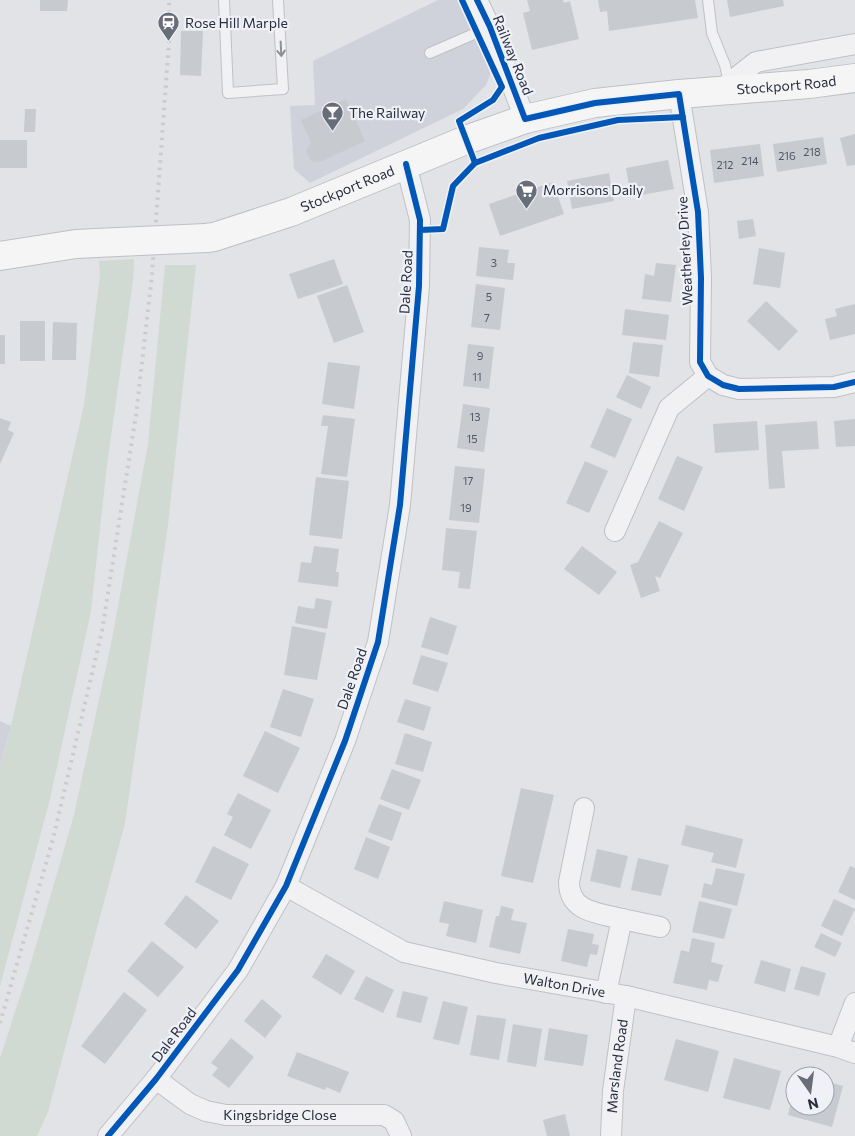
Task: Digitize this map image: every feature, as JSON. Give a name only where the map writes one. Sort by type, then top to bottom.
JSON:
[{"type":"main road","name":"Stockport Road","points":[[0,256],[76,244],[214,237],[291,212],[466,140],[525,119],[595,103],[724,88],[855,78]]},
{"type":"street","name":"Railway Road","points":[[477,0],[490,27],[525,119]]},
{"type":"street","name":"Stockport Road","points":[[724,88],[756,62],[855,44]]},
{"type":"street","name":"Weatherley Drive","points":[[679,94],[698,212],[701,278],[700,362],[708,376]]},
{"type":"street","name":"Dale Road","points":[[108,1136],[156,1079],[238,970],[286,886],[345,741],[378,642],[400,505],[419,286],[420,220],[406,164]]},
{"type":"street","points":[[615,532],[669,408],[708,376],[723,385],[739,389],[834,387],[855,382]]},
{"type":"street","points":[[584,808],[569,882],[572,898],[578,905],[587,910],[660,927]]},
{"type":"street","name":"Walton Drive","points":[[286,886],[404,952],[496,973],[626,996],[847,1050]]},
{"type":"street","points":[[606,993],[622,919]]},
{"type":"street","name":"Marsland Road","points":[[611,1136],[613,1091],[626,996]]},
{"type":"street","points":[[847,1050],[855,1003]]},
{"type":"street","name":"Kingsbridge Close","points":[[156,1079],[190,1104],[206,1111],[226,1115],[384,1116],[394,1121],[401,1136]]},
{"type":"lane","points":[[224,0],[228,93],[283,89],[278,0]]},
{"type":"lane","points":[[708,0],[712,33],[725,64],[724,88]]},
{"type":"lane","points":[[430,53],[490,27]]},
{"type":"shaded area","points":[[438,0],[467,0],[494,64],[486,85],[463,109],[310,183],[294,169],[290,106],[315,105],[313,61]]},
{"type":"shaded area","points":[[134,259],[133,281],[107,465],[91,611],[50,799],[0,986],[0,766],[11,726],[84,405],[100,275],[99,261]]},
{"type":"shaded area","points":[[165,265],[196,265],[168,525],[125,823],[48,1112],[37,1136],[0,1136],[0,1058],[30,966],[74,815],[111,644],[148,444]]},
{"type":"shaded area","points":[[0,721],[11,726],[0,766]]},
{"type":"building","points":[[40,0],[68,0],[67,11],[40,11]]},
{"type":"building","points":[[527,0],[563,0],[564,3],[570,1],[579,39],[532,50],[523,13],[530,11]]},
{"type":"building","points":[[598,0],[695,0],[698,18],[609,31],[607,11],[600,12]]},
{"type":"building","points":[[727,0],[783,0],[784,6],[730,17]]},
{"type":"building","points":[[181,31],[203,31],[201,76],[180,75]]},
{"type":"building","points":[[346,99],[365,141],[320,162],[311,161],[306,151],[311,142],[301,120]]},
{"type":"building","points":[[25,109],[36,109],[35,132],[24,132]]},
{"type":"building","points":[[855,134],[855,165],[847,166],[840,138]]},
{"type":"building","points":[[823,137],[827,164],[777,172],[773,144]]},
{"type":"building","points":[[0,140],[27,140],[27,168],[0,168]]},
{"type":"building","points":[[760,144],[764,176],[714,183],[710,150]]},
{"type":"building","points":[[668,160],[674,189],[631,197],[626,168]]},
{"type":"building","points":[[609,173],[614,201],[572,209],[567,181]]},
{"type":"building","name":"Morrisons Daily","points":[[553,182],[564,214],[500,236],[489,204]]},
{"type":"building","points":[[753,219],[756,236],[739,239],[737,221]]},
{"type":"building","points":[[479,247],[509,250],[507,263],[515,263],[513,280],[476,276]]},
{"type":"building","points":[[759,248],[785,253],[780,288],[753,284]]},
{"type":"building","points":[[334,259],[343,284],[298,299],[289,274]]},
{"type":"building","points":[[656,263],[676,265],[671,302],[642,299],[645,274],[654,276]]},
{"type":"building","points":[[476,284],[505,288],[500,330],[471,327]]},
{"type":"building","points":[[347,285],[364,332],[334,343],[317,296]]},
{"type":"building","points":[[766,301],[798,331],[779,351],[747,321]]},
{"type":"building","points":[[855,304],[855,334],[830,340],[825,319],[837,316],[835,309]]},
{"type":"building","points":[[625,309],[669,315],[666,340],[622,335]]},
{"type":"building","points":[[20,321],[45,321],[45,361],[20,361]]},
{"type":"building","points":[[53,322],[77,323],[76,360],[52,360]]},
{"type":"building","points":[[0,335],[5,335],[5,364],[0,364]]},
{"type":"building","points":[[633,342],[663,345],[659,377],[629,373]]},
{"type":"building","points":[[468,344],[494,347],[489,389],[463,386]]},
{"type":"building","points":[[328,362],[360,366],[354,409],[322,404]]},
{"type":"building","points":[[627,375],[651,387],[641,409],[616,397]]},
{"type":"building","points":[[463,404],[490,408],[484,452],[457,448]]},
{"type":"building","points":[[607,408],[632,419],[615,458],[590,447]]},
{"type":"building","points":[[323,415],[355,419],[347,477],[321,474],[328,426],[321,426]]},
{"type":"building","points":[[0,418],[11,422],[8,430],[14,433],[0,464]]},
{"type":"building","points":[[855,419],[855,446],[836,447],[834,421]]},
{"type":"building","points":[[757,421],[759,450],[715,453],[713,424]]},
{"type":"building","points":[[817,421],[819,449],[782,451],[785,488],[769,489],[765,425]]},
{"type":"building","points":[[677,456],[703,467],[684,511],[658,499]]},
{"type":"building","points":[[585,461],[608,471],[589,513],[566,503]]},
{"type":"building","points":[[455,466],[485,469],[479,523],[449,520]]},
{"type":"building","points":[[316,477],[349,481],[342,539],[309,535]]},
{"type":"building","points":[[659,521],[683,533],[660,578],[655,576],[660,591],[641,598],[630,565],[638,562]]},
{"type":"building","points":[[446,528],[477,531],[470,589],[458,588],[460,572],[442,570]]},
{"type":"building","points":[[314,546],[339,549],[336,572],[339,572],[338,587],[298,582],[301,562],[311,563]]},
{"type":"building","points":[[582,546],[617,572],[599,595],[564,569]]},
{"type":"building","points":[[316,598],[332,601],[327,629],[295,623],[298,606],[314,609]]},
{"type":"building","points":[[430,617],[457,626],[448,655],[421,647]]},
{"type":"building","points":[[292,626],[326,633],[317,680],[284,675]]},
{"type":"building","points":[[421,655],[448,663],[438,692],[412,684]]},
{"type":"building","points":[[283,689],[314,699],[301,737],[270,727]]},
{"type":"building","points":[[405,699],[431,707],[424,731],[397,722]]},
{"type":"building","points":[[265,731],[300,748],[278,793],[243,776]]},
{"type":"building","points":[[405,733],[432,742],[423,772],[395,764]]},
{"type":"building","points":[[392,769],[421,780],[409,810],[380,799]]},
{"type":"building","points":[[521,788],[554,795],[533,883],[501,876]]},
{"type":"building","points":[[238,793],[271,810],[251,849],[224,835],[233,817],[227,814]]},
{"type":"building","points":[[379,804],[402,813],[392,841],[368,832]]},
{"type":"building","points":[[686,825],[743,839],[736,868],[711,862],[714,853],[681,845]]},
{"type":"building","points":[[366,837],[390,847],[378,879],[354,869]]},
{"type":"building","points":[[213,846],[249,864],[231,900],[195,882]]},
{"type":"building","points":[[597,849],[628,856],[620,888],[590,881]]},
{"type":"building","points":[[638,858],[669,865],[661,896],[631,890]]},
{"type":"building","points":[[850,866],[855,868],[855,900],[838,892]]},
{"type":"building","points":[[716,868],[745,874],[737,906],[701,897],[704,883],[712,885]]},
{"type":"building","points":[[186,895],[219,921],[196,949],[164,924]]},
{"type":"building","points":[[834,899],[855,909],[842,936],[821,926]]},
{"type":"building","points":[[444,901],[483,910],[476,943],[446,936],[449,924],[439,922]]},
{"type":"building","points":[[699,901],[732,909],[724,939],[692,932]]},
{"type":"building","points":[[501,906],[514,909],[511,920],[527,923],[520,954],[489,947],[496,916],[499,916]]},
{"type":"building","points":[[568,929],[594,934],[592,944],[599,945],[597,955],[590,954],[587,967],[561,961]]},
{"type":"building","points":[[821,933],[842,943],[835,957],[814,947]]},
{"type":"building","points":[[692,938],[715,943],[711,962],[723,965],[718,982],[709,980],[707,990],[673,983],[681,950],[689,952]]},
{"type":"building","points":[[152,941],[184,967],[158,997],[127,971]]},
{"type":"building","points":[[326,954],[355,971],[341,995],[312,977]]},
{"type":"building","points":[[761,960],[791,969],[785,992],[754,983]]},
{"type":"building","points":[[801,966],[826,973],[819,996],[794,989]]},
{"type":"building","points":[[366,976],[394,990],[383,1013],[354,999]]},
{"type":"building","points":[[403,991],[428,997],[421,1023],[396,1017]]},
{"type":"building","points":[[124,992],[147,1010],[105,1064],[81,1046]]},
{"type":"building","points":[[262,999],[282,1016],[265,1038],[244,1021]]},
{"type":"building","points":[[443,1001],[468,1007],[459,1045],[433,1039]]},
{"type":"building","points":[[477,1015],[506,1019],[499,1060],[470,1055]]},
{"type":"building","points":[[513,1024],[542,1029],[536,1067],[507,1062]]},
{"type":"building","points":[[549,1028],[588,1035],[583,1066],[544,1060]]},
{"type":"building","points":[[231,1038],[254,1057],[229,1088],[212,1075],[218,1068],[211,1063]]},
{"type":"building","points":[[676,1039],[719,1051],[708,1092],[664,1080]]},
{"type":"building","points":[[297,1052],[349,1072],[340,1093],[326,1087],[325,1090],[287,1076]]},
{"type":"building","points":[[734,1058],[781,1071],[770,1110],[723,1098]]},
{"type":"building","points":[[835,1084],[843,1086],[835,1116]]},
{"type":"building","points":[[565,1114],[570,1136],[547,1136],[543,1120]]},
{"type":"building","points":[[792,1116],[835,1116],[832,1127]]},
{"type":"railway","points":[[0,1023],[53,839],[102,631],[136,415],[152,275],[169,42],[169,0]]},
{"type":"cycle path","points":[[462,0],[502,87],[493,100],[459,121],[475,163]]},
{"type":"cycle path","points":[[477,0],[490,27],[525,119],[595,103],[679,94],[698,212],[701,278],[700,362],[708,376],[723,385],[739,389],[834,387],[855,382]]},
{"type":"cycle path","points":[[420,230],[443,229],[453,186],[475,163],[539,138],[618,120],[683,117]]},
{"type":"cycle path","points":[[108,1136],[156,1079],[238,970],[286,886],[345,741],[378,642],[400,505],[419,286],[420,220],[406,164]]},
{"type":"place","name":"Rose Hill Marple","points":[[169,42]]},
{"type":"place","name":"The Railway","points":[[333,132]]},
{"type":"place","name":"Morrisons Daily","points":[[527,209]]}]
